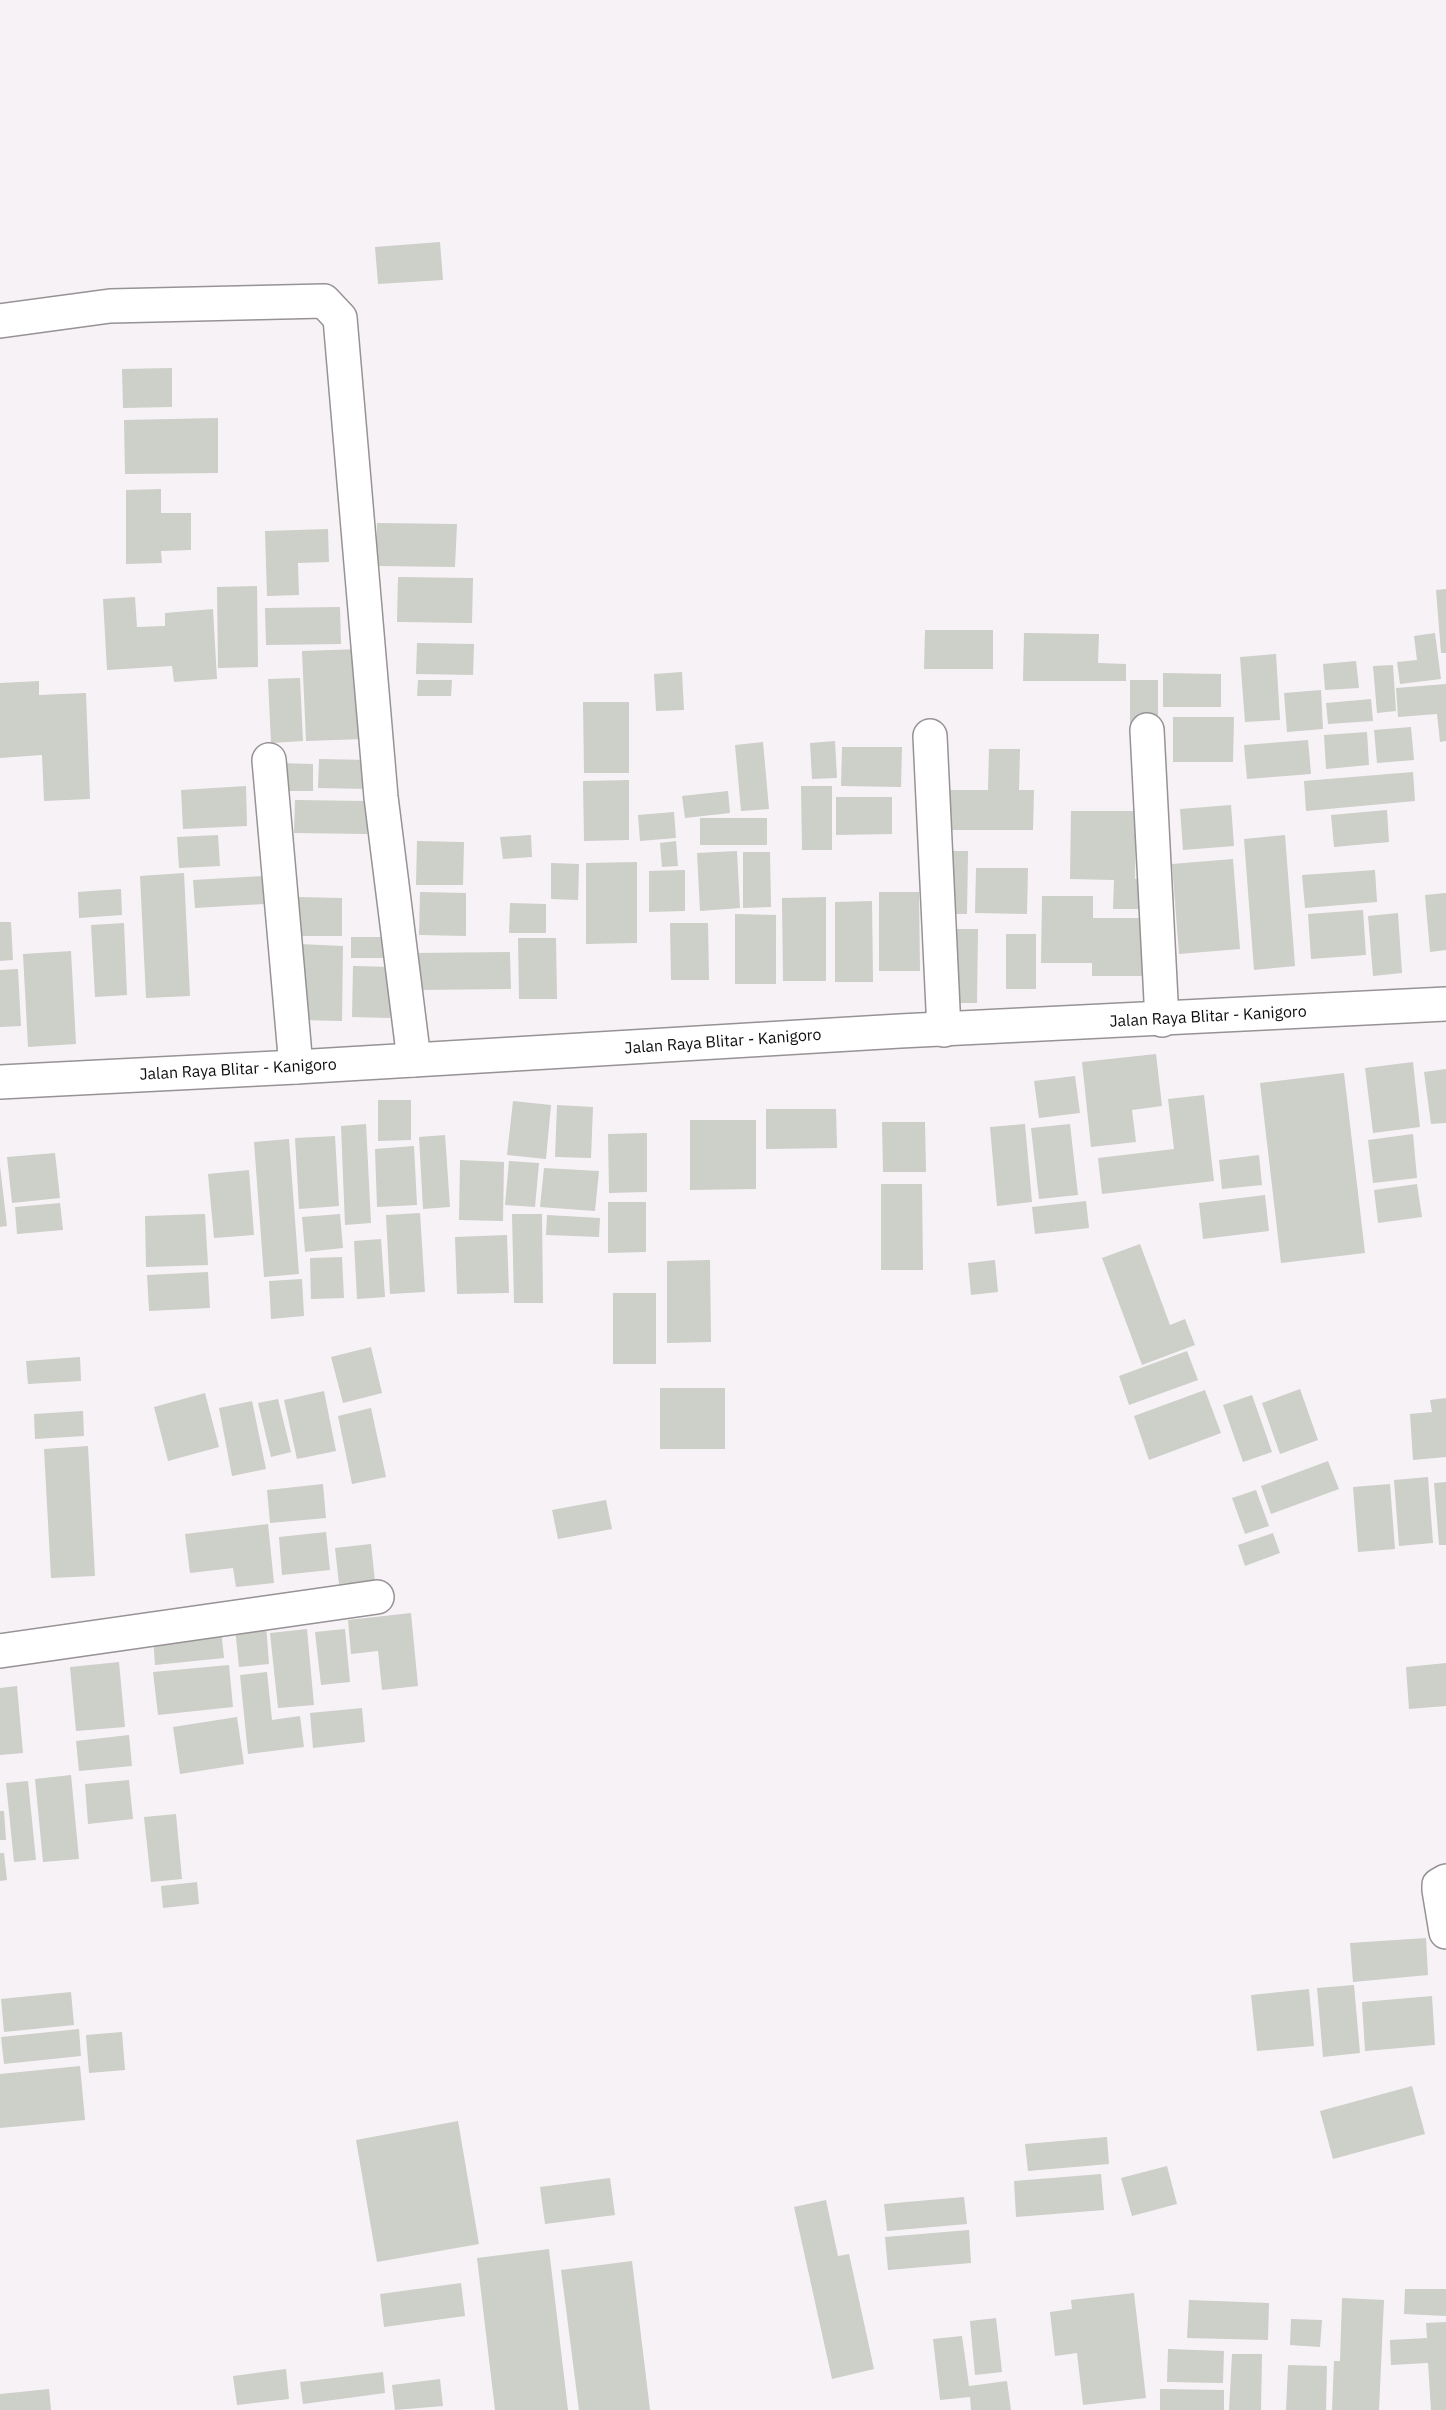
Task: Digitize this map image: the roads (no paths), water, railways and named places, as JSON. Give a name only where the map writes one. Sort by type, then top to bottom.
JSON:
[{"type":"street","points":[[0,321],[110,306],[324,302],[340,318],[381,797],[414,1060]]},
{"type":"street","points":[[1147,730],[1162,1020]]},
{"type":"street","points":[[930,735],[944,1030]]},
{"type":"street","points":[[269,760],[296,1067]]},
{"type":"street","name":"Jalan Raya Blitar - Kanigoro","points":[[0,1082],[1446,1004]]},
{"type":"street","points":[[0,1652],[377,1597]]},
{"type":"street","points":[[1446,1881],[1439,1885],[1438,1890],[1446,1932]]}]
